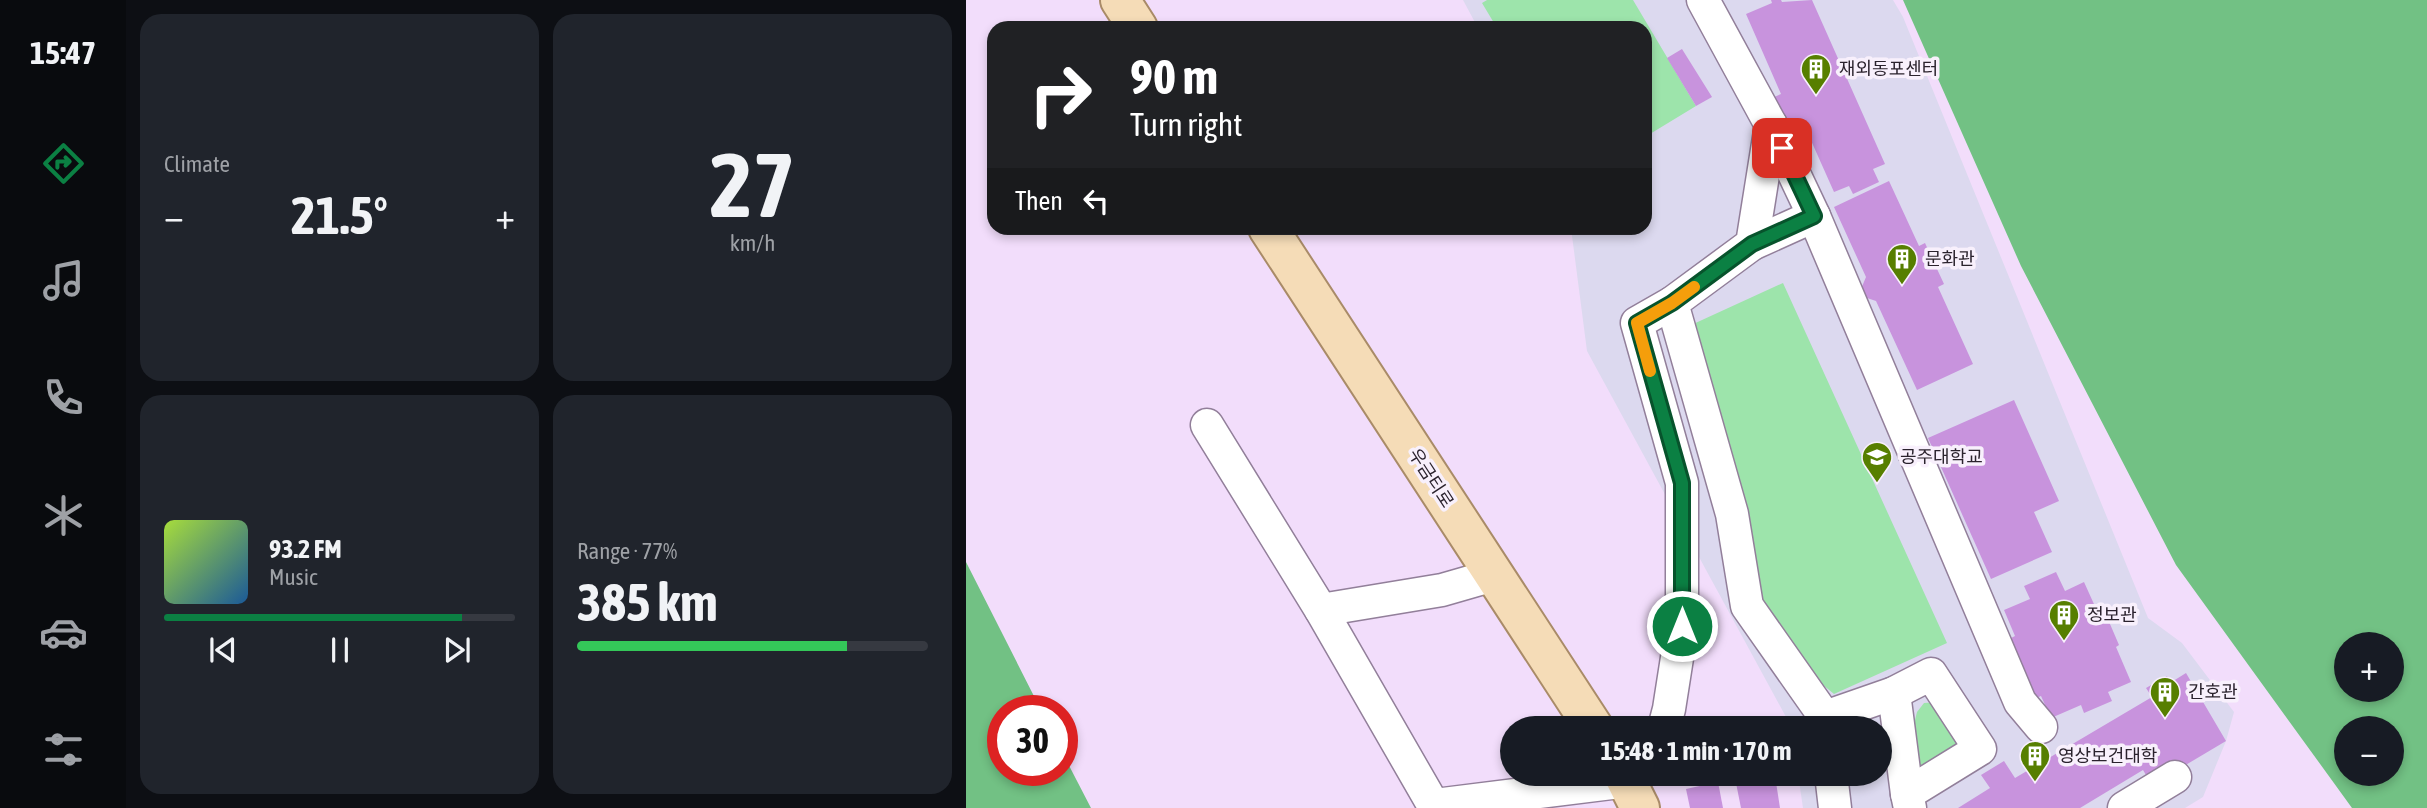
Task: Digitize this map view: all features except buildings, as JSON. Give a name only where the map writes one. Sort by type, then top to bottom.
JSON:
[{"type":"main road","points":[[1119,0],[1133,21]]},
{"type":"main road","name":"우금티로","points":[[1273,235],[1586,716]]},
{"type":"street","points":[[1703,0],[1771,125],[1814,216],[2020,702],[2041,727]]},
{"type":"street","points":[[1752,244],[1771,125]]},
{"type":"street","points":[[1667,716],[1682,626],[1682,483],[1637,323],[1672,303],[1752,244],[1814,216]]},
{"type":"street","points":[[1672,303],[1732,514],[1747,606],[1821,716]]},
{"type":"street","points":[[1207,425],[1321,610],[1435,807],[1615,786]]},
{"type":"street","points":[[1321,610],[1442,590],[1494,575]]},
{"type":"street","points":[[1842,716],[1931,674],[1980,749],[1908,801],[1894,693]]},
{"type":"street","points":[[2124,808],[2175,777]]},
{"type":"street","points":[[1832,786],[1835,808]]},
{"type":"shaded area","name":"공주대학교","points":[[1463,0],[1893,0],[1903,17],[2148,618],[2182,643],[2234,712],[2226,741],[2203,797],[2185,808],[1803,808],[1800,786],[1892,786],[1892,716],[1785,716],[1587,351],[1572,235],[1652,235],[1652,21],[1474,21]]},
{"type":"green space","points":[[1487,0],[1633,0],[1645,21],[1493,21],[1482,3]]},
{"type":"green space","points":[[1903,0],[2427,0],[2427,808],[2352,808],[2336,786],[2404,786],[2404,716],[2334,716],[2334,783],[2176,565],[2021,266]]},
{"type":"green space","points":[[1652,32],[1696,106],[1652,133]]},
{"type":"green space","points":[[1783,283],[1947,643],[1834,694],[1788,656],[1755,598],[1729,476],[1731,448],[1678,331]]},
{"type":"green space","points":[[966,562],[1033,695],[987,695],[987,786],[1078,786],[1078,783],[1091,808],[966,808]]},
{"type":"green space","points":[[1938,702],[1966,746],[1923,774],[1908,748],[1917,712],[1924,703]]},
{"type":"slow traffic","points":[[1650,371],[1637,323],[1694,287]]},
{"type":"place","name":"재외동포센터","points":[[1816,96]]},
{"type":"place","name":"문화관","points":[[1902,286]]},
{"type":"place","name":"공주대학교","points":[[1877,484]]},
{"type":"place","name":"정보관","points":[[2064,642]]},
{"type":"place","name":"간호관","points":[[2165,719]]},
{"type":"place","name":"영상보건대학","points":[[2035,783]]},
{"type":"route","points":[[1682,626],[1682,483],[1637,323],[1672,303],[1752,244],[1814,216],[1782,148]]}]
